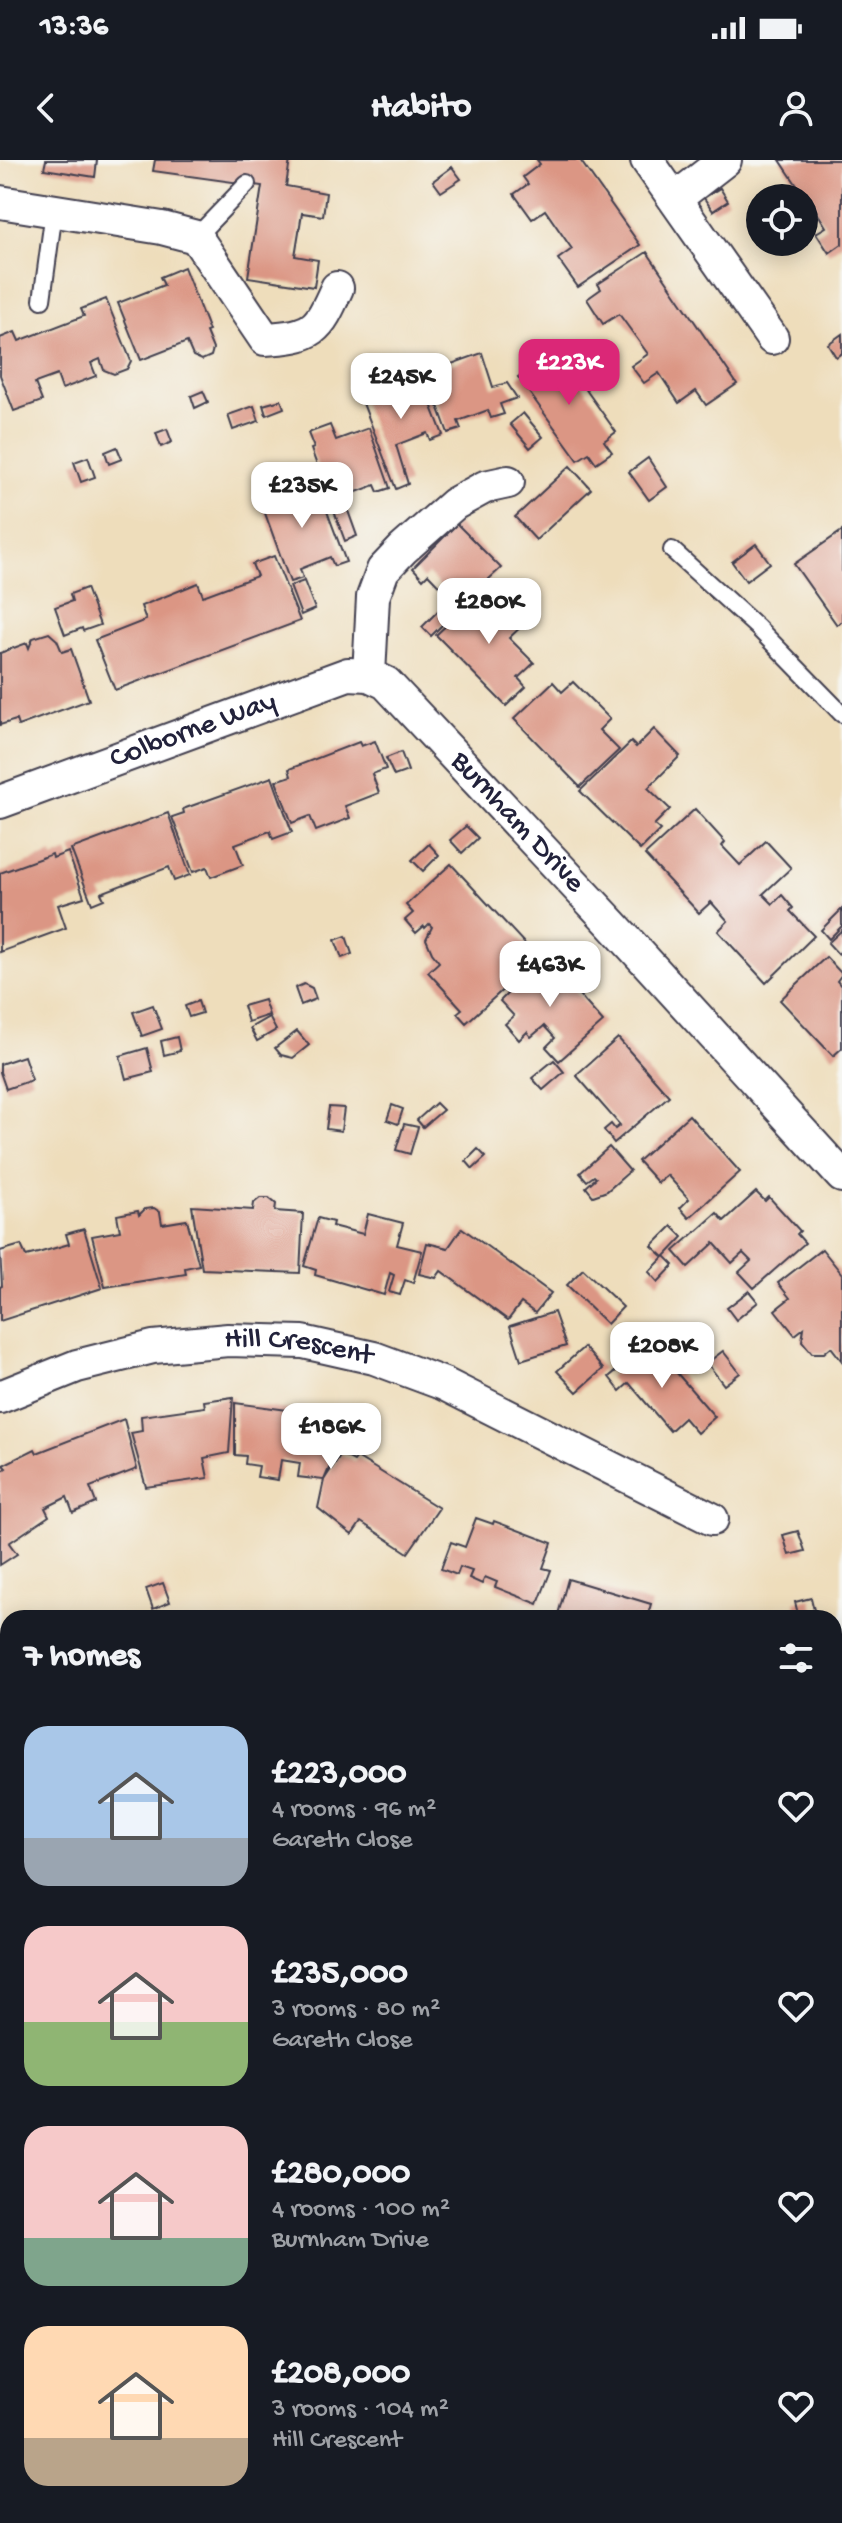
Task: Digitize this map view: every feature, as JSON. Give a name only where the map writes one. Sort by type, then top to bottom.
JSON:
[{"type":"street","points":[[647,160],[772,338]]},
{"type":"street","points":[[676,198],[725,160]]},
{"type":"street","points":[[0,202],[162,228],[196,237],[265,339],[295,337],[317,327],[337,288]]},
{"type":"street","points":[[377,679],[373,597],[383,570],[454,504],[485,487],[508,482]]},
{"type":"street","name":"Colborne Way","points":[[0,802],[348,674],[377,679]]},
{"type":"street","name":"Burnham Drive","points":[[377,679],[612,924],[842,1176]]},
{"type":"street","name":"Hill Crescent","points":[[0,1397],[77,1366],[153,1347],[228,1340],[303,1342],[374,1358],[444,1384],[712,1519]]},
{"type":"lane","points":[[196,237],[247,184]]},
{"type":"lane","points":[[42,300],[54,211]]},
{"type":"lane","points":[[672,550],[758,628],[842,714]]},
{"type":"building","points":[[46,160],[97,160],[95,177],[44,169]]},
{"type":"building","points":[[155,160],[290,160],[286,186],[326,193],[323,216],[302,213],[295,256],[318,260],[314,287],[248,277],[262,186],[153,171]]},
{"type":"building","points":[[537,160],[580,160],[640,245],[578,287],[558,259],[572,249],[545,210],[532,219],[514,194],[528,184],[523,177],[540,164]]},
{"type":"building","points":[[780,160],[842,160],[842,244],[829,253],[818,236],[818,232],[826,227],[818,214],[818,184],[796,184]]},
{"type":"building","points":[[452,167],[461,179],[441,192],[433,181]]},
{"type":"building","points":[[720,188],[728,201],[713,211],[704,198]]},
{"type":"building","points":[[647,252],[737,384],[706,405],[696,391],[679,403],[659,373],[644,383],[631,366],[648,354],[619,314],[603,324],[587,299],[601,289],[598,284]]},
{"type":"building","points":[[184,267],[209,331],[206,332],[213,349],[211,356],[202,360],[193,356],[187,342],[141,360],[118,303],[164,285],[160,277]]},
{"type":"building","points":[[106,299],[131,361],[127,369],[114,374],[104,370],[100,359],[91,363],[96,376],[62,389],[57,375],[35,383],[42,401],[14,411],[0,375],[0,338],[15,332],[19,341],[84,316],[81,309]]},
{"type":"building","points":[[842,334],[842,353],[836,357],[828,344]]},
{"type":"building","points":[[557,349],[616,432],[604,441],[612,452],[596,463],[589,453],[578,460],[518,377]]},
{"type":"building","points":[[482,353],[493,387],[507,383],[517,398],[500,404],[504,414],[491,418],[488,410],[458,421],[461,429],[448,433],[426,373]]},
{"type":"building","points":[[420,376],[443,435],[430,440],[427,433],[396,445],[408,484],[396,489],[361,398]]},
{"type":"building","points":[[203,391],[208,402],[195,408],[191,396]]},
{"type":"building","points":[[281,400],[284,408],[266,415],[263,405]]},
{"type":"building","points":[[254,406],[259,421],[233,430],[228,415]]},
{"type":"building","points":[[523,413],[543,437],[530,448],[510,424]]},
{"type":"building","points":[[330,425],[336,440],[369,428],[390,488],[378,492],[375,485],[343,497],[357,536],[345,541],[308,433]]},
{"type":"building","points":[[167,429],[172,442],[161,447],[156,433]]},
{"type":"building","points":[[117,447],[122,459],[109,464],[105,452]]},
{"type":"building","points":[[88,457],[95,477],[81,482],[74,462]]},
{"type":"building","points":[[648,458],[667,487],[649,500],[629,472]]},
{"type":"building","points":[[570,466],[591,489],[536,540],[515,517]]},
{"type":"building","points":[[316,482],[346,562],[334,566],[330,557],[300,569],[303,578],[290,582],[261,502]]},
{"type":"building","points":[[457,524],[501,568],[454,611],[447,603],[452,599],[428,574],[423,579],[413,568]]},
{"type":"building","points":[[842,531],[842,621],[837,625],[794,564]]},
{"type":"building","points":[[756,544],[770,563],[746,581],[732,562]]},
{"type":"building","points":[[274,556],[300,621],[115,690],[95,640],[146,620],[141,606],[198,583],[203,596],[257,576],[252,564]]},
{"type":"building","points":[[304,581],[315,609],[301,615],[290,586]]},
{"type":"building","points":[[86,588],[100,625],[65,635],[55,607],[72,601],[70,594]]},
{"type":"building","points":[[486,588],[499,602],[486,615],[493,622],[509,607],[525,623],[509,638],[534,663],[518,678],[526,687],[506,706],[436,635]]},
{"type":"building","points":[[443,606],[452,615],[431,636],[422,627]]},
{"type":"building","points":[[49,633],[57,640],[62,652],[71,649],[89,700],[18,726],[16,720],[0,725],[0,653],[27,643],[29,648],[33,638]]},
{"type":"building","points":[[553,682],[562,692],[573,682],[610,719],[599,730],[619,750],[580,787],[514,719]]},
{"type":"building","points":[[654,729],[680,756],[648,788],[670,809],[654,825],[660,830],[640,850],[580,791],[631,742],[636,747]]},
{"type":"building","points":[[375,741],[386,769],[372,774],[379,793],[345,806],[350,818],[316,831],[310,816],[292,823],[276,781],[291,776],[289,769],[359,742],[361,746]]},
{"type":"building","points":[[401,752],[408,771],[394,776],[386,758]]},
{"type":"building","points":[[272,777],[292,832],[273,839],[270,831],[235,844],[243,865],[211,877],[207,867],[193,872],[172,817],[184,813],[183,809]]},
{"type":"building","points":[[695,809],[725,842],[722,846],[740,865],[766,841],[791,868],[763,894],[773,904],[782,895],[793,908],[790,911],[814,936],[766,983],[718,931],[728,921],[711,902],[699,913],[645,855]]},
{"type":"building","points":[[168,813],[190,875],[174,881],[169,867],[101,893],[104,899],[92,904],[71,849]]},
{"type":"building","points":[[466,826],[478,838],[462,853],[450,840]]},
{"type":"building","points":[[429,844],[439,855],[423,871],[412,860]]},
{"type":"building","points":[[68,852],[84,897],[58,905],[66,928],[0,952],[0,873],[52,854],[53,858]]},
{"type":"building","points":[[451,864],[538,958],[466,1023],[457,1013],[462,1009],[428,972],[439,962],[426,939],[432,927],[429,924],[416,933],[405,920],[413,913],[406,905]]},
{"type":"building","points":[[842,909],[842,926],[829,939],[821,930]]},
{"type":"building","points":[[842,930],[842,950],[838,954],[828,943]]},
{"type":"building","points":[[346,936],[352,954],[342,958],[335,940]]},
{"type":"building","points":[[545,956],[603,1022],[559,1061],[546,1047],[555,1038],[544,1026],[531,1037],[527,1032],[519,1040],[505,1024],[514,1016],[500,1001]]},
{"type":"building","points":[[826,957],[842,974],[837,981],[842,987],[842,1048],[833,1056],[780,1000]]},
{"type":"building","points":[[304,984],[312,988],[316,999],[301,1005],[295,988]]},
{"type":"building","points":[[264,1000],[269,1015],[248,1022],[243,1006]]},
{"type":"building","points":[[198,1001],[202,1013],[189,1017],[185,1006]]},
{"type":"building","points":[[153,1005],[162,1029],[142,1036],[133,1012]]},
{"type":"building","points":[[269,1017],[276,1030],[257,1041],[250,1028]]},
{"type":"building","points":[[297,1031],[309,1045],[293,1058],[281,1055],[275,1048]]},
{"type":"building","points":[[177,1037],[180,1051],[164,1055],[161,1041]]},
{"type":"building","points":[[618,1038],[669,1096],[614,1143],[604,1130],[611,1124],[615,1129],[620,1125],[576,1075]]},
{"type":"building","points":[[147,1048],[153,1072],[126,1079],[120,1056]]},
{"type":"building","points":[[24,1056],[32,1080],[6,1089],[0,1064]]},
{"type":"building","points":[[554,1060],[564,1072],[543,1090],[532,1078]]},
{"type":"building","points":[[436,1103],[443,1110],[423,1127],[417,1120]]},
{"type":"building","points":[[392,1105],[403,1109],[398,1124],[387,1120]]},
{"type":"building","points":[[329,1107],[344,1108],[341,1131],[326,1129]]},
{"type":"building","points":[[689,1115],[740,1172],[689,1218],[680,1208],[689,1199],[667,1175],[658,1183],[638,1161]]},
{"type":"building","points":[[404,1124],[418,1127],[410,1154],[396,1150]]},
{"type":"building","points":[[609,1147],[630,1171],[607,1191],[593,1196],[586,1187],[596,1178],[594,1176],[587,1181],[580,1173]]},
{"type":"building","points":[[478,1149],[486,1157],[473,1169],[466,1161]]},
{"type":"building","points":[[756,1192],[765,1201],[769,1197],[800,1231],[797,1234],[805,1243],[754,1288],[739,1272],[751,1261],[743,1253],[732,1263],[714,1243],[688,1267],[674,1251],[717,1213],[724,1221]]},
{"type":"building","points":[[260,1198],[269,1198],[276,1204],[275,1211],[303,1213],[300,1273],[202,1269],[192,1206],[253,1210],[254,1203]]},
{"type":"building","points":[[154,1208],[160,1212],[162,1224],[187,1220],[199,1265],[185,1268],[186,1274],[105,1287],[92,1236],[120,1231],[117,1215],[138,1211],[139,1215],[145,1209]]},
{"type":"building","points":[[368,1214],[403,1223],[397,1245],[422,1251],[413,1283],[405,1280],[400,1295],[389,1292],[394,1275],[390,1273],[384,1295],[315,1275],[316,1270],[304,1266],[318,1218],[333,1222],[332,1226],[363,1234]]},
{"type":"building","points":[[672,1226],[683,1237],[665,1256],[674,1265],[658,1282],[649,1272],[664,1257],[652,1246]]},
{"type":"building","points":[[462,1228],[551,1293],[535,1313],[521,1303],[508,1320],[441,1271],[436,1278],[419,1274],[427,1243],[448,1248]]},
{"type":"building","points":[[84,1229],[102,1288],[0,1321],[0,1251],[21,1245],[26,1256],[38,1253],[69,1244],[66,1234]]},
{"type":"building","points":[[822,1249],[842,1274],[842,1361],[831,1347],[824,1353],[812,1353],[802,1341],[804,1328],[795,1335],[775,1310],[790,1298],[778,1283]]},
{"type":"building","points":[[583,1269],[623,1307],[607,1324],[567,1285]]},
{"type":"building","points":[[749,1291],[758,1302],[736,1320],[727,1308]]},
{"type":"building","points":[[554,1312],[566,1346],[521,1360],[510,1326]]},
{"type":"building","points":[[650,1342],[715,1417],[697,1433],[684,1418],[670,1431],[629,1383],[620,1391],[609,1377]]},
{"type":"building","points":[[584,1347],[603,1369],[577,1392],[557,1371]]},
{"type":"building","points":[[723,1351],[740,1373],[724,1385],[707,1363]]},
{"type":"building","points":[[233,1397],[229,1453],[204,1458],[208,1478],[146,1487],[131,1433],[142,1431],[141,1416],[205,1407],[204,1401]]},
{"type":"building","points":[[235,1403],[310,1413],[310,1409],[352,1414],[324,1480],[298,1477],[300,1463],[281,1460],[278,1480],[257,1477],[259,1466],[245,1464],[246,1456],[235,1455]]},
{"type":"building","points":[[124,1419],[137,1469],[90,1487],[96,1503],[73,1513],[67,1497],[45,1508],[49,1516],[9,1543],[17,1554],[0,1565],[0,1472],[6,1468],[3,1465],[35,1449],[37,1453]]},
{"type":"building","points":[[341,1454],[354,1461],[357,1457],[439,1508],[408,1553],[361,1522],[352,1535],[318,1508],[324,1480]]},
{"type":"building","points":[[476,1518],[493,1524],[494,1521],[552,1543],[543,1568],[551,1570],[538,1604],[495,1587],[497,1582],[485,1577],[482,1584],[469,1578],[472,1571],[460,1567],[457,1575],[441,1569],[451,1542],[465,1547]]},
{"type":"building","points":[[798,1531],[805,1551],[789,1555],[783,1535]]},
{"type":"building","points":[[568,1579],[651,1604],[649,1610],[559,1610]]},
{"type":"building","points":[[163,1583],[170,1602],[153,1609],[146,1589]]},
{"type":"building","points":[[811,1598],[814,1610],[797,1610],[795,1602]]}]
